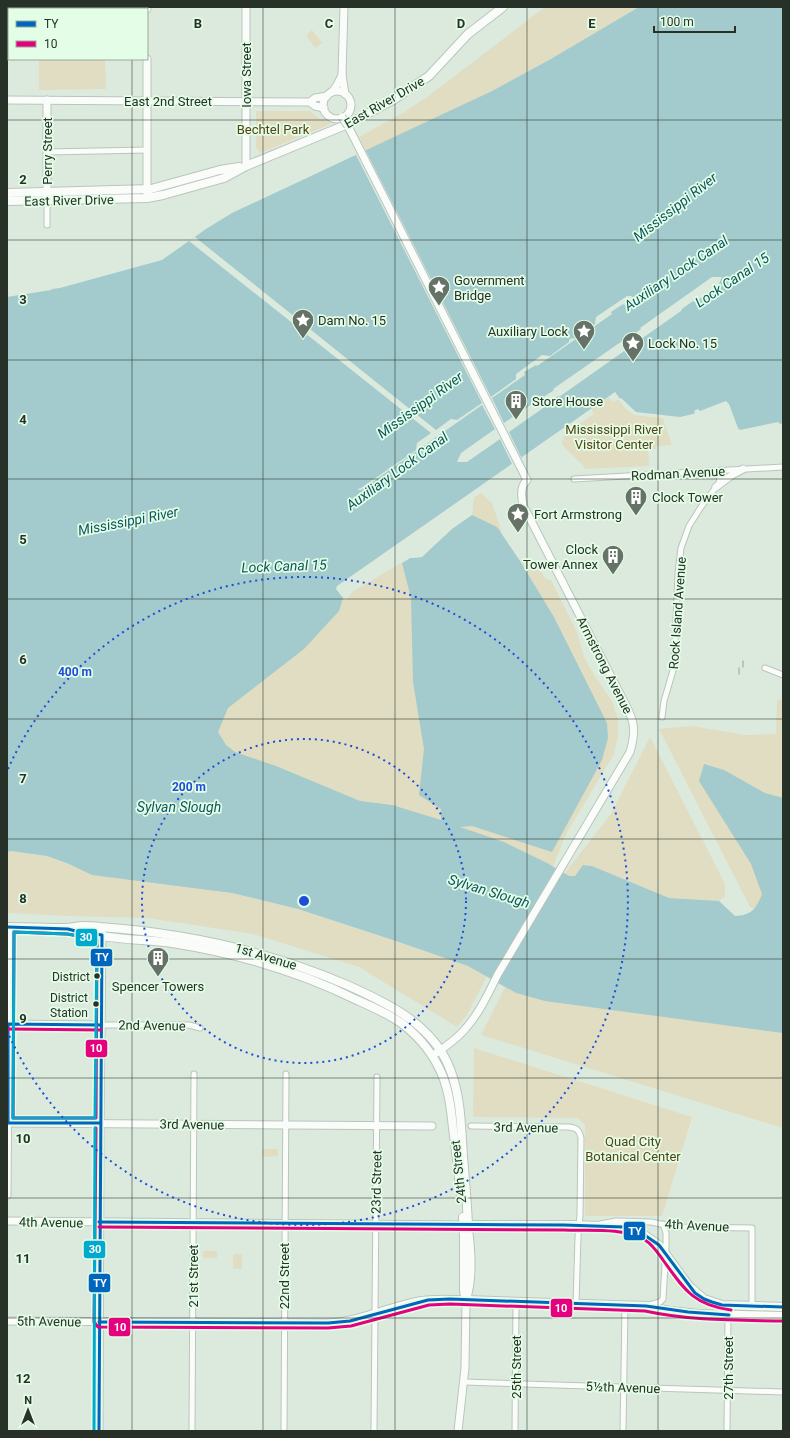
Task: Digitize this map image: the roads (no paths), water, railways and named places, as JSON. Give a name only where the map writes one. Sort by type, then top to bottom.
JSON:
[{"type":"main road","name":"East River Drive","points":[[7,201],[47,196],[147,194],[164,186],[220,170],[246,166],[348,124],[413,88],[440,66],[468,34],[503,7]]},
{"type":"main road","name":"East River Drive","points":[[7,192],[47,196]]},
{"type":"main road","name":"1st Avenue","points":[[8,927],[68,928],[82,926],[203,949],[251,960],[308,979],[352,997],[392,1017],[403,1024],[418,1038],[432,1056]]},
{"type":"main road","name":"1st Avenue","points":[[102,931],[154,932],[203,940],[260,954],[311,970],[396,1009],[419,1026],[440,1051]]},
{"type":"main road","name":"24th Street","points":[[440,1051],[447,1062],[458,1096],[466,1225],[464,1290],[466,1300]]},
{"type":"main road","name":"24th Street","points":[[432,1056],[444,1080],[449,1099],[466,1225]]},
{"type":"main road","name":"4th Avenue","points":[[466,1225],[577,1225]]},
{"type":"main road","points":[[577,1225],[624,1228],[643,1234],[659,1246],[695,1293],[704,1299],[728,1305],[783,1307]]},
{"type":"main road","name":"5th Avenue","points":[[466,1300],[646,1306],[678,1312],[783,1316]]},
{"type":"street","name":"Iowa Street","points":[[246,7],[246,166]]},
{"type":"street","points":[[344,7],[342,75],[345,94]]},
{"type":"street","points":[[147,60],[147,194]]},
{"type":"street","points":[[329,94],[339,91],[345,94],[350,100],[348,112],[342,117],[336,118],[330,116],[324,108],[324,102],[329,94],[337,84],[342,75]]},
{"type":"street","name":"East 2nd Street","points":[[7,100],[310,102],[315,98],[329,94]]},
{"type":"street","name":"Perry Street","points":[[47,100],[47,225]]},
{"type":"street","points":[[310,102],[315,106],[324,108]]},
{"type":"street","name":"Armstrong Avenue","points":[[342,117],[527,480],[523,483],[522,488],[524,506],[633,720],[634,736],[630,752],[473,1018],[466,1029],[440,1051]]},
{"type":"street","points":[[47,152],[147,150]]},
{"type":"street","name":"Rodman Avenue","points":[[574,479],[783,467]]},
{"type":"street","points":[[716,487],[743,469]]},
{"type":"street","name":"Rock Island Avenue","points":[[662,717],[664,700],[674,667],[678,573],[681,548],[689,526],[701,506],[720,480],[721,470]]},
{"type":"street","points":[[765,668],[783,675]]},
{"type":"street","points":[[7,1195],[8,927]]},
{"type":"street","points":[[99,1431],[102,931]]},
{"type":"street","name":"2nd Avenue","points":[[8,1024],[190,1025],[200,1028]]},
{"type":"street","points":[[432,1056],[440,1051]]},
{"type":"street","name":"21st Street","points":[[192,1431],[194,1074]]},
{"type":"street","name":"22nd Street","points":[[284,1431],[286,1074]]},
{"type":"street","name":"23rd Street","points":[[374,1431],[377,1077]]},
{"type":"street","name":"3rd Avenue","points":[[7,1123],[432,1126]]},
{"type":"street","name":"3rd Avenue","points":[[471,1126],[569,1127],[577,1129],[581,1138],[577,1225]]},
{"type":"street","name":"4th Avenue","points":[[7,1221],[466,1225]]},
{"type":"street","name":"4th Avenue","points":[[594,1226],[604,1222],[616,1221],[651,1222],[675,1227],[752,1228],[752,1306]]},
{"type":"street","points":[[646,1306],[662,1301],[666,1255],[666,1233],[664,1224]]},
{"type":"street","points":[[576,1304],[577,1225]]},
{"type":"street","name":"5th Avenue","points":[[7,1321],[340,1322],[428,1300],[466,1300]]},
{"type":"street","name":"24th Street","points":[[458,1431],[464,1382],[466,1300]]},
{"type":"street","name":"25th Street","points":[[515,1431],[516,1302]]},
{"type":"street","name":"27th Street","points":[[727,1431],[728,1305]]},
{"type":"street","points":[[623,1431],[625,1386],[625,1306]]},
{"type":"street","name":"5½th Avenue","points":[[464,1382],[783,1392]]},
{"type":"water","points":[[639,7],[783,7],[783,423],[780,424],[778,422],[735,431],[727,405],[720,404],[695,415],[680,418],[635,413],[626,407],[615,392],[337,586],[336,589],[343,598],[339,611],[304,649],[228,708],[218,732],[226,745],[235,752],[276,766],[360,801],[392,805],[441,820],[441,809],[419,795],[424,749],[413,682],[411,598],[402,563],[410,558],[422,557],[433,541],[465,515],[472,515],[497,527],[520,561],[554,617],[607,723],[608,738],[602,760],[552,852],[472,826],[460,827],[504,842],[547,863],[569,876],[575,876],[583,865],[592,866],[669,898],[719,901],[735,916],[749,913],[753,910],[758,904],[762,894],[751,864],[699,781],[704,764],[724,770],[765,793],[783,798],[783,1033],[545,1001],[516,993],[468,966],[298,909],[232,893],[92,875],[47,856],[11,851],[7,852],[7,297],[60,288],[162,260],[206,229],[232,213],[492,91],[549,60]]},
{"type":"place","name":"Government Bridge","points":[[439,306]]},
{"type":"place","name":"Dam No. 15","points":[[303,340]]},
{"type":"place","name":"Auxiliary Lock","points":[[584,350]]},
{"type":"place","name":"Lock No. 15","points":[[633,362]]},
{"type":"place","name":"Store House","points":[[516,420]]},
{"type":"place","name":"Clock Tower","points":[[636,516]]},
{"type":"place","name":"Fort Armstrong","points":[[518,534]]},
{"type":"place","name":"Clock Tower Annex","points":[[613,576]]},
{"type":"place","name":"District","points":[[97,976]]},
{"type":"place","name":"Spencer Towers","points":[[158,978]]},
{"type":"place","name":"District Station","points":[[96,1004]]},
{"type":"park label","name":"Bechtel Park","points":[[273,129]]},
{"type":"park label","name":"Mississippi River Visitor Center","points":[[614,436]]},
{"type":"park label","name":"Quad City Botanical Center","points":[[633,1148]]},
{"type":"water label","name":"Mississippi River","points":[[675,207]]},
{"type":"water label","name":"Auxiliary Lock Canal","points":[[676,273]]},
{"type":"water label","name":"Lock Canal 15","points":[[732,280]]},
{"type":"water label","name":"Mississippi River","points":[[420,405]]},
{"type":"water label","name":"Auxiliary Lock Canal","points":[[397,471]]},
{"type":"water label","name":"Mississippi River","points":[[128,521]]},
{"type":"water label","name":"Lock Canal 15","points":[[284,566]]},
{"type":"water label","name":"Sylvan Slough","points":[[179,807]]},
{"type":"water label","name":"Sylvan Slough","points":[[489,891]]}]
